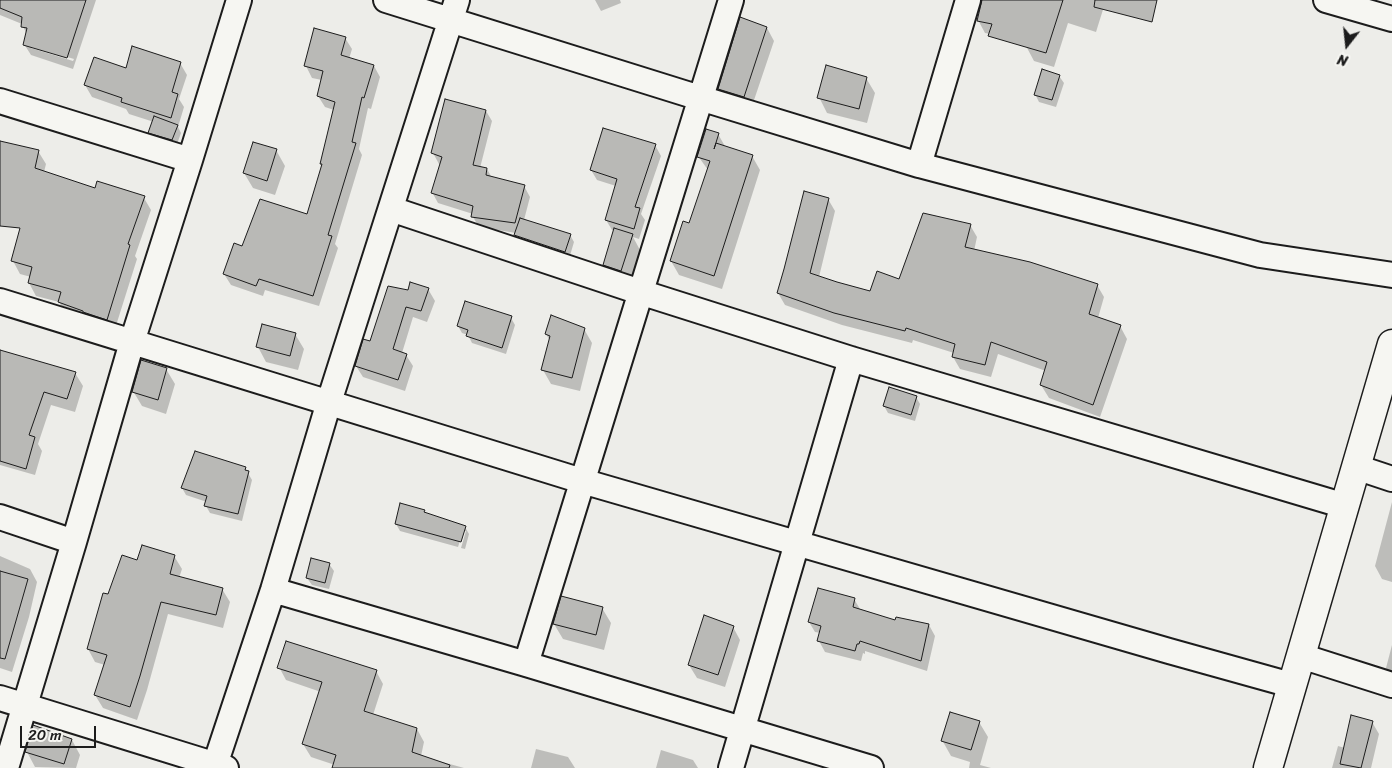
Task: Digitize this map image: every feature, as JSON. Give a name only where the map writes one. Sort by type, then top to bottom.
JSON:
[{"type":"street","points":[[6,768],[132,342],[239,0]]},
{"type":"street","points":[[386,0],[454,10],[700,98],[919,165],[1260,255],[1392,275]]},
{"type":"street","points":[[526,664],[730,0]]},
{"type":"street","points":[[919,165],[968,0]]},
{"type":"street","points":[[1326,0],[1392,19]]},
{"type":"street","points":[[0,698],[219,767],[329,402],[454,10]]},
{"type":"street","points":[[0,101],[190,160]]},
{"type":"street","points":[[391,209],[640,292],[851,359],[1345,506]]},
{"type":"street","points":[[0,301],[582,481],[1291,685]]},
{"type":"street","points":[[1268,768],[1392,344]]},
{"type":"street","points":[[731,768],[851,359]]},
{"type":"street","points":[[1356,467],[1392,479]]},
{"type":"street","points":[[0,518],[74,542]]},
{"type":"street","points":[[273,590],[871,768]]},
{"type":"street","points":[[1301,656],[1392,685]]},
{"type":"building","points":[[0,0],[86,0],[67,58],[23,45],[27,28],[21,27],[22,17],[0,8]]},
{"type":"building","points":[[982,0],[1063,0],[1046,53],[988,36],[992,24],[977,21]]},
{"type":"building","points":[[1095,0],[1157,0],[1152,22],[1094,7]]},
{"type":"building","points":[[740,17],[767,27],[744,97],[718,89]]},
{"type":"building","points":[[314,28],[346,37],[341,55],[374,65],[364,98],[362,97],[352,142],[356,143],[328,235],[332,236],[313,296],[259,279],[256,286],[223,274],[234,243],[242,246],[260,199],[307,214],[322,164],[320,164],[335,102],[317,96],[323,71],[304,66]]},
{"type":"building","points":[[132,46],[181,62],[172,92],[178,94],[171,118],[121,102],[122,98],[84,85],[94,57],[126,68]]},
{"type":"building","points":[[826,65],[867,77],[859,109],[817,98]]},
{"type":"building","points":[[1042,69],[1060,75],[1052,100],[1034,95]]},
{"type":"building","points":[[445,99],[486,110],[473,165],[487,168],[486,175],[525,185],[515,223],[471,217],[473,206],[431,193],[442,157],[431,153]]},
{"type":"building","points":[[154,116],[178,125],[172,140],[148,133]]},
{"type":"building","points":[[603,128],[656,144],[635,207],[640,208],[634,229],[605,220],[617,179],[590,170]]},
{"type":"building","points":[[706,129],[719,133],[714,149],[716,143],[753,155],[714,276],[670,261],[683,221],[689,223],[710,161],[697,157]]},
{"type":"building","points":[[0,141],[39,150],[35,168],[95,188],[97,181],[145,196],[128,244],[130,245],[107,320],[58,302],[61,292],[28,283],[32,267],[11,261],[20,228],[0,226]]},
{"type":"building","points":[[253,142],[277,149],[267,181],[243,173]]},
{"type":"building","points":[[804,191],[829,198],[810,273],[837,282],[870,291],[877,271],[899,279],[923,213],[971,224],[965,247],[1030,262],[1098,284],[1089,314],[1121,325],[1093,405],[1040,385],[1047,362],[991,342],[985,365],[952,357],[955,344],[906,328],[905,331],[834,313],[777,293]]},
{"type":"building","points":[[520,218],[571,234],[565,252],[514,235]]},
{"type":"building","points":[[614,228],[633,234],[621,271],[603,265]]},
{"type":"building","points":[[410,282],[429,288],[421,311],[406,307],[393,349],[407,354],[398,380],[355,366],[363,339],[370,341],[388,286],[408,290]]},
{"type":"building","points":[[465,301],[512,316],[502,348],[466,336],[468,330],[457,326]]},
{"type":"building","points":[[551,315],[585,328],[572,378],[541,370],[550,336],[545,334]]},
{"type":"building","points":[[262,324],[296,333],[290,356],[256,347]]},
{"type":"building","points":[[0,350],[76,372],[67,399],[44,392],[29,435],[35,437],[26,469],[0,461]]},
{"type":"building","points":[[141,360],[167,368],[158,400],[132,392]]},
{"type":"building","points":[[889,387],[917,396],[911,415],[883,406]]},
{"type":"building","points":[[195,451],[246,467],[245,470],[249,471],[238,514],[204,506],[207,496],[181,488]]},
{"type":"building","points":[[400,503],[425,510],[424,512],[466,526],[461,542],[395,524]]},
{"type":"building","points":[[142,545],[175,555],[170,574],[223,588],[216,615],[161,602],[130,707],[94,695],[107,655],[87,649],[103,593],[108,594],[122,555],[137,560]]},
{"type":"building","points":[[311,558],[330,563],[325,583],[306,578]]},
{"type":"building","points":[[0,571],[28,579],[5,659],[0,658]]},
{"type":"building","points":[[818,588],[855,598],[853,607],[895,620],[896,617],[929,624],[921,661],[860,641],[855,651],[817,641],[821,626],[808,622]]},
{"type":"building","points":[[561,596],[603,607],[596,635],[553,624]]},
{"type":"building","points":[[704,615],[734,626],[718,675],[688,665]]},
{"type":"building","points":[[286,641],[377,670],[364,711],[417,728],[412,752],[450,765],[449,768],[332,768],[336,755],[302,744],[322,682],[277,668]]},
{"type":"building","points":[[950,712],[980,721],[971,750],[941,741]]},
{"type":"building","points":[[1351,715],[1373,721],[1361,768],[1340,764]]},
{"type":"building","points":[[33,725],[72,739],[64,764],[25,752]]}]
